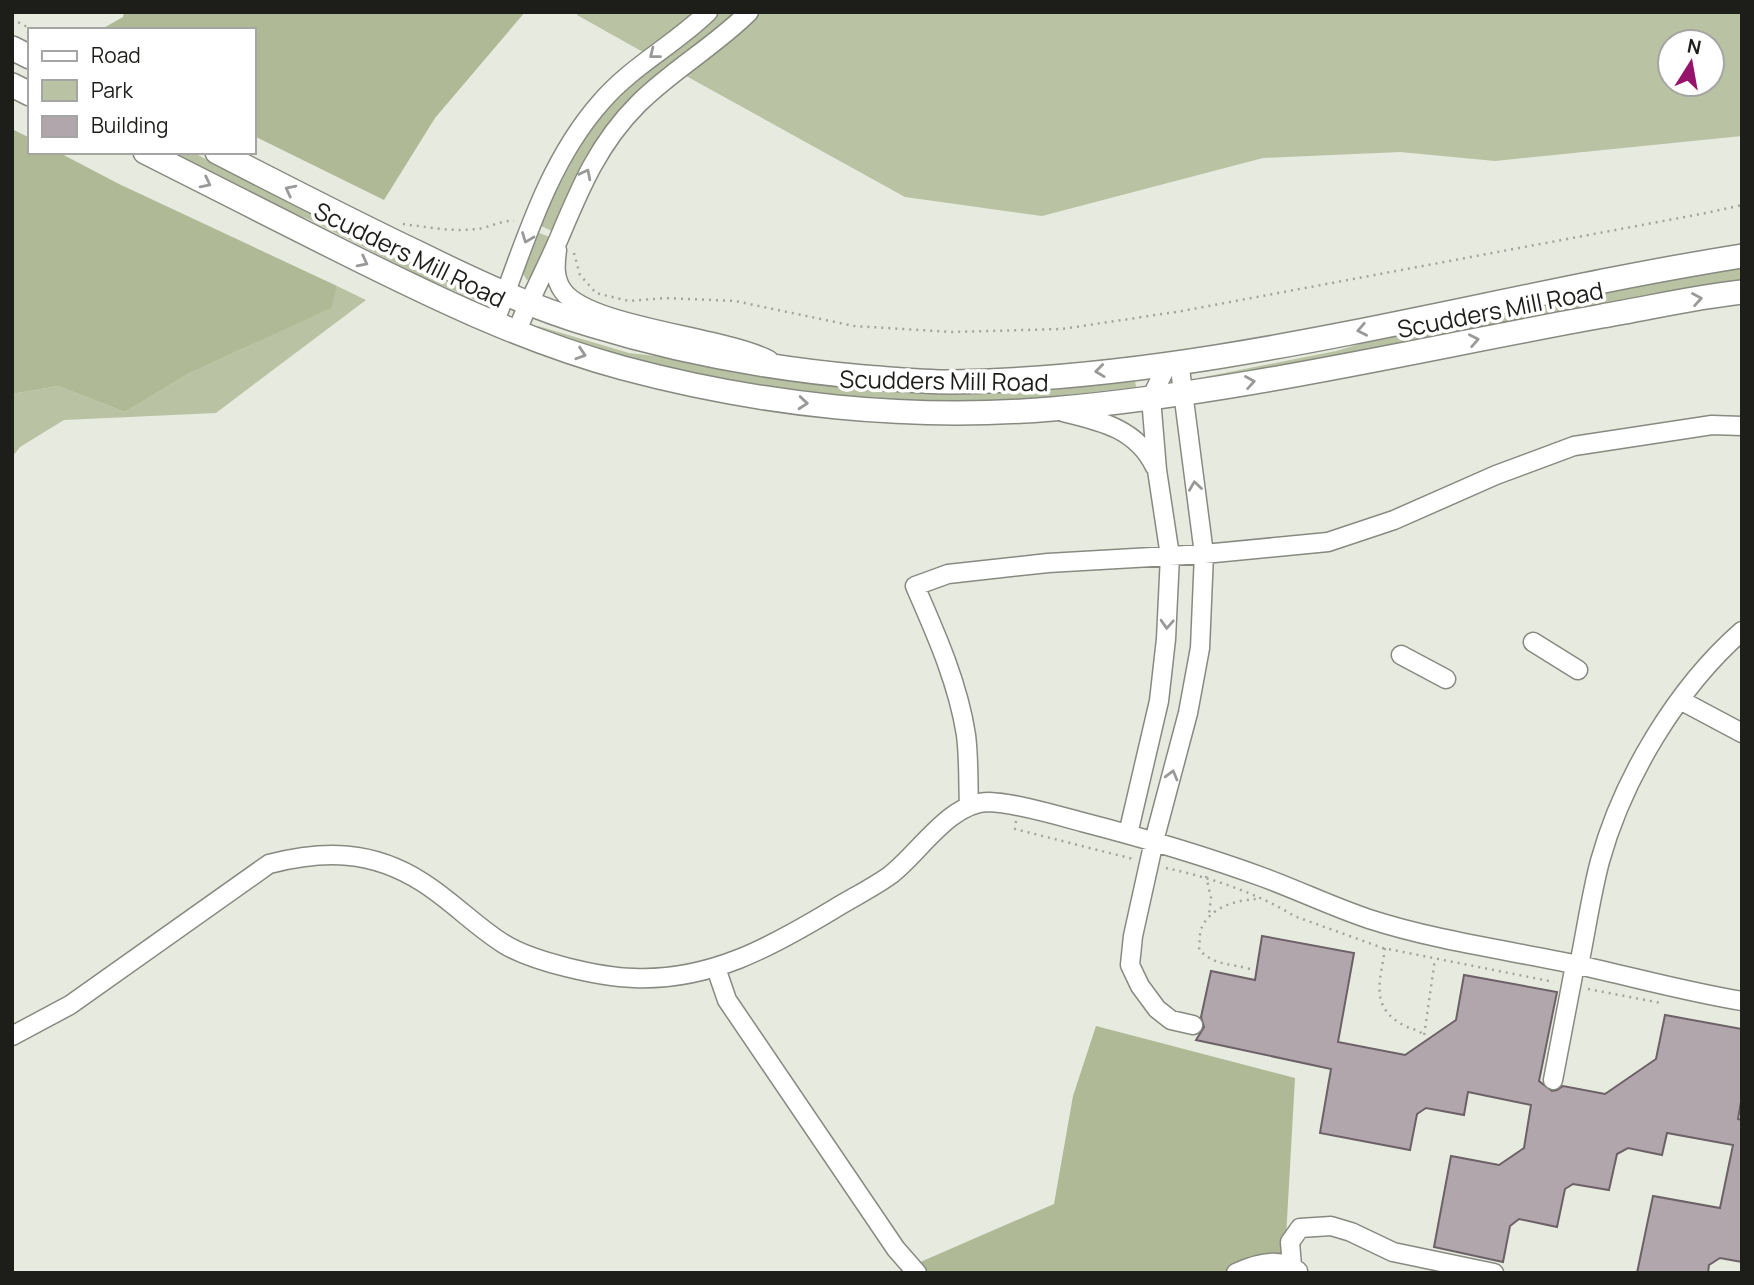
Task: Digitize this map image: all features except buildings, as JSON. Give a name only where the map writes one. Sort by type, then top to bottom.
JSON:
[{"type":"main road","points":[[12,48],[28,56]]},
{"type":"main road","points":[[12,85],[28,93]]},
{"type":"main road","name":"Scudders Mill Road","points":[[149,154],[392,277],[516,333],[621,368],[713,389],[785,401],[906,411],[1052,409],[1151,398],[1742,292]]},
{"type":"main road","name":"Scudders Mill Road","points":[[221,154],[527,304],[646,341],[781,367],[834,374],[950,382],[1073,375],[1174,362],[1298,342],[1742,256]]},
{"type":"street","points":[[494,324],[556,169],[576,133],[601,101],[653,55],[708,12]]},
{"type":"street","points":[[516,333],[574,198],[593,161],[615,130],[663,81],[716,42],[744,14]]},
{"type":"street","points":[[559,236],[556,274],[563,291],[579,306],[640,325],[754,352],[781,367]]},
{"type":"street","points":[[1174,362],[1183,393],[1204,554],[1200,648],[1188,713],[1154,841],[1133,936],[1130,965],[1140,986],[1157,1009],[1171,1020],[1193,1025]]},
{"type":"street","points":[[1128,834],[1158,701],[1166,639],[1170,556],[1157,470],[1151,398],[1174,362]]},
{"type":"street","points":[[1052,409],[1117,427],[1139,443],[1157,470]]},
{"type":"street","points":[[969,806],[966,736],[954,687],[942,650],[915,586],[947,574],[1048,563],[1204,554],[1328,542],[1394,520],[1496,475],[1574,446],[1712,425],[1742,426]]},
{"type":"street","points":[[1553,1080],[1600,860],[1615,819],[1633,777],[1655,737],[1705,669],[1742,631]]},
{"type":"street","points":[[1533,642],[1578,670]]},
{"type":"street","points":[[1401,655],[1446,679]]},
{"type":"street","points":[[1680,700],[1742,733]]},
{"type":"street","points":[[12,1036],[69,1005],[269,864],[319,853],[352,855],[402,871],[423,883],[506,946],[596,974],[635,978],[674,976],[716,968],[743,959],[786,937],[890,875],[948,819],[969,806],[988,802],[1041,812],[1154,841],[1268,879],[1369,919],[1428,935],[1742,1001]]},
{"type":"street","points":[[716,968],[727,1000],[762,1053],[896,1248],[918,1273]]},
{"type":"street","points":[[1236,1273],[1272,1262],[1296,1269],[1290,1242],[1300,1228],[1331,1226],[1351,1232],[1393,1252],[1494,1273]]},
{"type":"path","points":[[12,19],[29,28]]},
{"type":"path","points":[[559,236],[570,241],[580,275],[596,293],[629,301],[666,298],[735,300],[866,326],[953,332],[1062,329],[1182,312],[1742,205]]},
{"type":"path","points":[[401,224],[477,229],[506,220],[520,221],[532,226]]},
{"type":"path","points":[[1206,877],[1211,898],[1209,916],[1202,927],[1199,950],[1219,962],[1250,968]]},
{"type":"path","points":[[1209,916],[1232,903],[1259,899]]},
{"type":"path","points":[[1385,948],[1378,982],[1381,1001],[1389,1015],[1424,1035],[1435,959]]},
{"type":"green space","points":[[124,12],[525,12],[435,118],[384,200],[256,137],[256,28],[104,28],[123,17]]},
{"type":"green space","points":[[579,12],[1742,12],[1742,136],[1495,161],[1400,152],[1263,158],[1042,216],[905,197],[670,67],[628,104],[598,140],[552,231],[541,226],[588,135],[618,98],[659,61],[577,15]]},
{"type":"green space","points":[[12,129],[28,137],[28,154],[62,154],[119,184],[337,286],[331,308],[188,374],[125,412],[58,386],[12,394]]},
{"type":"green space","points":[[165,154],[196,154],[424,270],[480,295],[478,301],[423,277],[308,219],[245,195]]},
{"type":"green space","points":[[539,233],[550,237],[534,277],[527,280],[523,274]]},
{"type":"green space","points":[[1742,267],[1742,281],[1200,383],[1199,378],[1336,351],[1404,331]]},
{"type":"green space","points":[[337,286],[366,300],[216,413],[64,420],[20,447],[12,457],[12,394],[58,386],[125,412],[188,374],[330,308]]},
{"type":"green space","points":[[538,326],[629,353],[682,359],[1016,390],[1135,381],[1136,387],[981,405],[882,403],[735,384],[603,353],[536,331]]},
{"type":"green space","points":[[1096,1026],[1295,1078],[1284,1273],[895,1273],[1054,1204],[1073,1096]]}]
